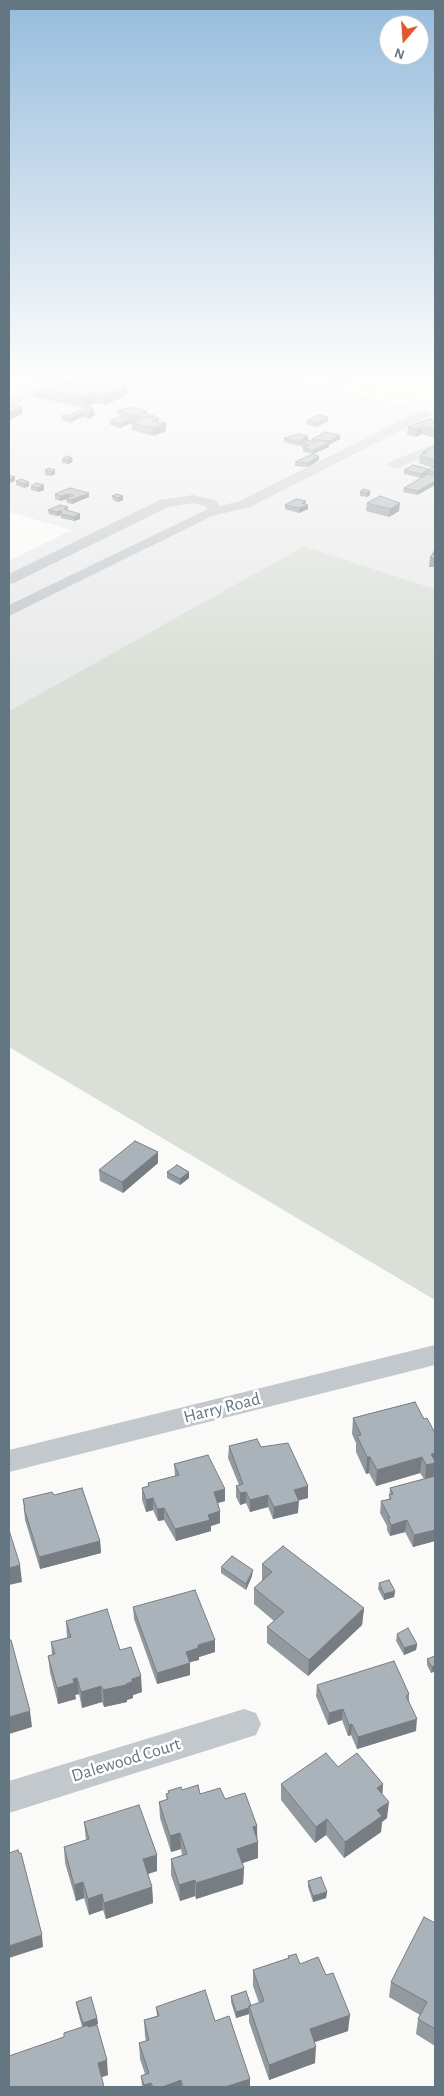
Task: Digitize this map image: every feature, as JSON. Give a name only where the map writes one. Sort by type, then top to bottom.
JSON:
[{"type":"street","points":[[9,611],[207,513],[245,504],[299,477]]},
{"type":"street","points":[[9,580],[164,503],[193,500],[210,503],[218,510]]},
{"type":"street","name":"Harry Road","points":[[9,1461],[435,1355]]},
{"type":"street","name":"Dalewood Court","points":[[9,1796],[244,1724]]},
{"type":"shaded area","points":[[9,477],[435,477],[435,589],[304,546],[9,711],[9,561],[72,530],[9,512]]},
{"type":"shaded area","points":[[304,546],[435,589],[435,1300],[9,1047],[9,711]]},
{"type":"building","points":[[423,477],[435,477],[435,481],[418,491],[404,488]]},
{"type":"building","points":[[21,479],[29,482],[24,484],[16,481]]},
{"type":"building","points":[[37,483],[44,485],[38,488],[31,486]]},
{"type":"building","points":[[70,488],[89,493],[71,500],[66,499],[74,495],[60,496],[55,494]]},
{"type":"building","points":[[363,489],[370,491],[367,493],[360,492]]},
{"type":"building","points":[[117,494],[123,496],[118,498],[112,496]]},
{"type":"building","points":[[380,496],[400,503],[390,509],[367,503]]},
{"type":"building","points":[[296,499],[306,501],[302,503],[308,505],[299,508],[285,505]]},
{"type":"building","points":[[60,505],[68,507],[64,509],[80,514],[74,517],[61,514],[60,512],[62,511],[48,510]]},
{"type":"building","points":[[435,550],[435,559],[430,558]]},
{"type":"building","points":[[135,1141],[158,1152],[122,1182],[99,1170]]},
{"type":"building","points":[[177,1165],[189,1172],[180,1179],[167,1172]]},
{"type":"building","points":[[415,1402],[424,1419],[427,1418],[435,1433],[435,1453],[431,1454],[435,1463],[426,1465],[422,1457],[377,1470],[370,1457],[367,1457],[357,1436],[361,1435],[353,1418]]},
{"type":"building","points":[[257,1439],[261,1447],[288,1443],[308,1486],[294,1490],[299,1501],[274,1507],[268,1495],[250,1500],[246,1492],[240,1493],[236,1486],[243,1484],[229,1446]]},
{"type":"building","points":[[208,1455],[225,1489],[214,1492],[220,1511],[208,1515],[210,1520],[175,1529],[164,1508],[157,1509],[153,1498],[146,1500],[142,1488],[149,1486],[148,1483],[179,1475],[174,1464]]},
{"type":"building","points":[[435,1476],[435,1530],[414,1535],[407,1520],[391,1525],[388,1518],[390,1518],[381,1501],[391,1499],[389,1495],[393,1494],[390,1488]]},
{"type":"building","points":[[82,1488],[100,1541],[39,1557],[23,1499],[52,1492],[54,1495]]},
{"type":"building","points":[[9,1530],[20,1565],[9,1568]]},
{"type":"building","points":[[283,1546],[364,1608],[309,1660],[267,1627],[284,1612],[254,1588],[272,1572],[262,1564]]},
{"type":"building","points":[[232,1556],[253,1570],[246,1584],[221,1567]]},
{"type":"building","points":[[389,1580],[395,1591],[384,1594],[379,1583]]},
{"type":"building","points":[[195,1590],[215,1640],[198,1645],[198,1648],[186,1652],[190,1663],[157,1673],[133,1607]]},
{"type":"building","points":[[107,1609],[120,1650],[131,1647],[141,1676],[132,1679],[132,1682],[126,1685],[103,1690],[101,1686],[81,1692],[77,1678],[73,1679],[74,1683],[57,1688],[48,1656],[55,1654],[51,1642],[71,1637],[66,1621]]},
{"type":"building","points":[[408,1628],[417,1644],[404,1648],[397,1634]]},
{"type":"building","points":[[9,1640],[11,1640],[30,1711],[9,1717]]},
{"type":"building","points":[[435,1656],[435,1665],[432,1667],[427,1659]]},
{"type":"building","points":[[394,1661],[409,1694],[406,1696],[417,1719],[358,1737],[352,1724],[349,1725],[343,1709],[329,1713],[317,1685]]},
{"type":"building","points":[[326,1753],[338,1767],[357,1753],[383,1784],[377,1788],[389,1802],[377,1810],[382,1816],[345,1842],[327,1819],[316,1827],[281,1784]]},
{"type":"building","points":[[198,1785],[200,1794],[220,1788],[225,1799],[245,1793],[257,1826],[253,1827],[258,1842],[237,1849],[244,1868],[196,1883],[195,1880],[179,1885],[171,1859],[187,1854],[180,1833],[170,1836],[159,1802],[168,1799],[166,1794],[169,1793],[168,1791],[181,1787],[182,1790]]},
{"type":"building","points":[[139,1805],[157,1855],[143,1859],[152,1887],[104,1903],[102,1894],[88,1899],[83,1882],[74,1885],[64,1847],[89,1839],[84,1822]]},
{"type":"building","points":[[18,1850],[21,1853],[42,1935],[9,1946],[9,1853]]},
{"type":"building","points":[[321,1877],[327,1892],[313,1896],[308,1881]]},
{"type":"building","points":[[424,1917],[435,1923],[435,2029],[418,2019],[427,2002],[391,1982]]},
{"type":"building","points":[[296,1954],[300,1964],[318,1957],[326,1975],[333,1973],[350,2015],[310,2029],[316,2047],[269,2065],[249,2006],[264,2001],[253,1970]]},
{"type":"building","points":[[205,1990],[215,2021],[229,2016],[250,2079],[225,2087],[183,2087],[181,2080],[162,2087],[153,2087],[151,2083],[144,2085],[141,2076],[149,2073],[139,2043],[149,2040],[144,2020],[159,2016],[156,2007]]},
{"type":"building","points":[[246,1991],[251,2006],[236,2012],[231,1996]]},
{"type":"building","points":[[91,1997],[97,2018],[83,2023],[76,2002]]},
{"type":"building","points":[[88,2025],[88,2027],[97,2025],[107,2060],[98,2063],[104,2087],[9,2087],[9,2056],[64,2037],[64,2033]]}]
